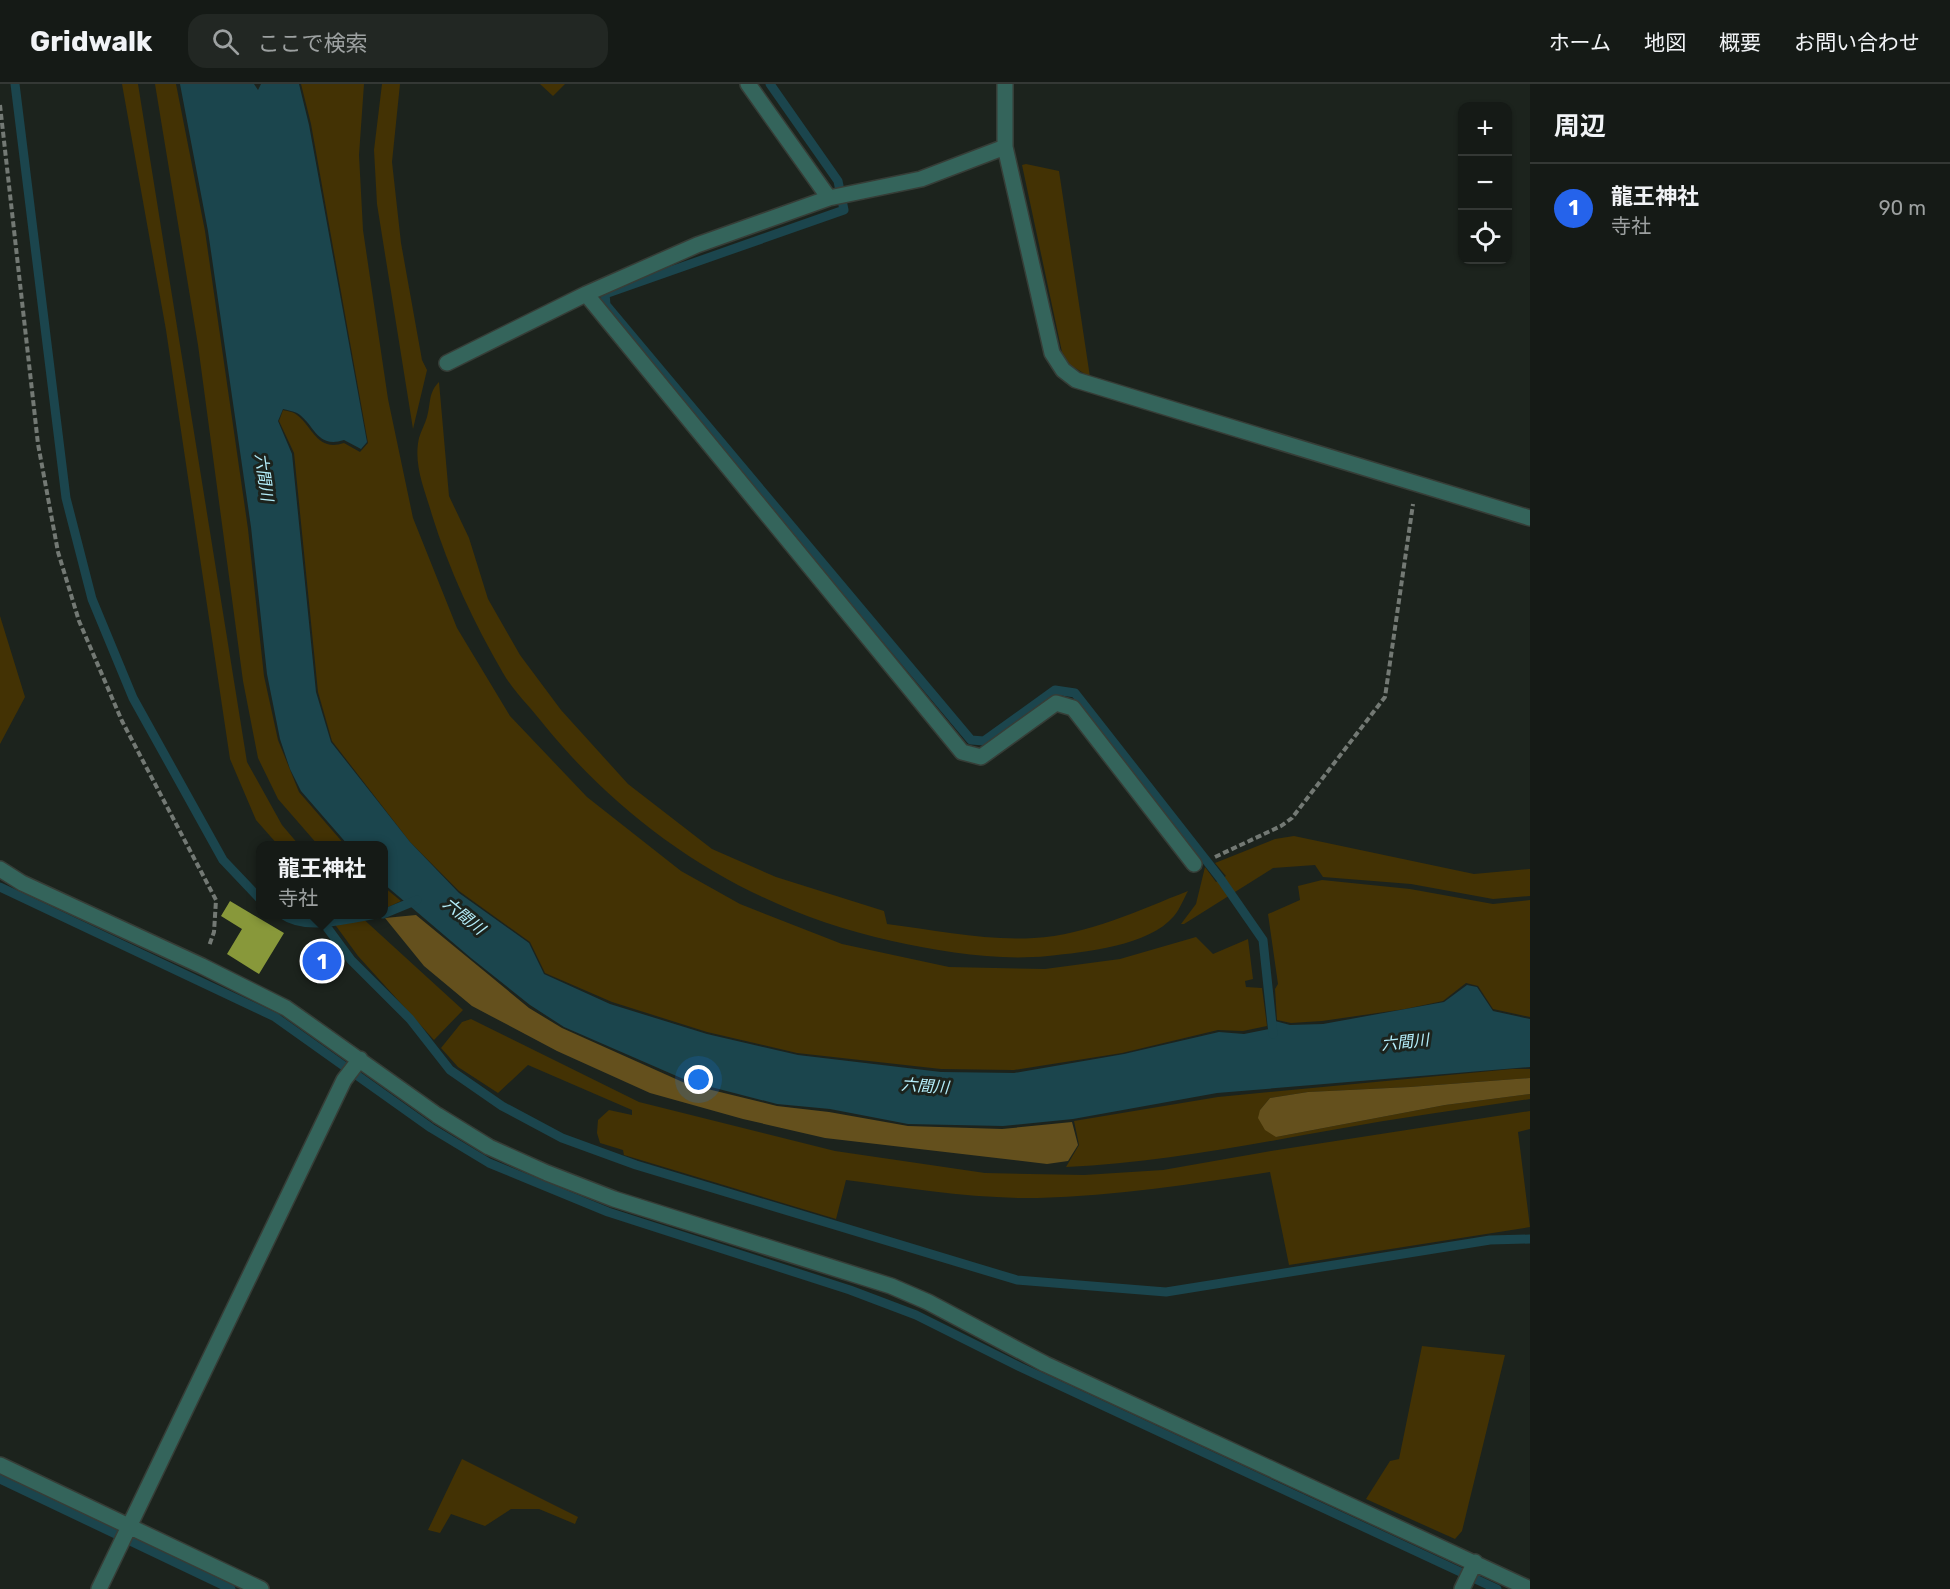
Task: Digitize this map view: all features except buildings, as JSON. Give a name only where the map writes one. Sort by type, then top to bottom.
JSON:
[{"type":"street","points":[[748,84],[837,197]]},
{"type":"street","points":[[1005,84],[1005,147],[1052,353],[1063,370],[1076,380],[1530,518]]},
{"type":"street","points":[[447,363],[586,294],[697,245],[837,197],[921,179],[1005,147]]},
{"type":"street","points":[[586,294],[962,752],[981,757],[1056,703],[1073,708],[1194,864]]},
{"type":"street","points":[[0,869],[22,884],[202,966],[286,1008],[357,1063],[489,1147],[547,1173],[635,1206],[891,1286],[928,1302],[1045,1364],[1473,1566],[1530,1589]]},
{"type":"street","points":[[99,1589],[344,1080],[357,1063]]},
{"type":"street","points":[[0,1465],[125,1536],[261,1589]]},
{"type":"street","points":[[1463,1588],[1473,1566]]},
{"type":"path","points":[[0,106],[38,444],[58,552],[79,621],[122,721],[216,900],[214,932],[202,966]]},
{"type":"path","points":[[1211,859],[1281,826],[1292,818],[1385,697],[1416,483]]},
{"type":"shaded area","points":[[122,84],[138,84],[247,762],[282,825],[296,841],[274,841],[256,820],[230,759],[166,330]]},
{"type":"shaded area","points":[[155,84],[176,84],[205,231],[248,529],[264,676],[278,740],[299,792],[342,841],[315,841],[278,799],[258,758],[243,681],[198,345]]},
{"type":"shaded area","points":[[301,84],[364,84],[359,155],[363,230],[388,399],[413,518],[457,628],[510,716],[587,797],[681,871],[740,904],[842,944],[949,967],[1045,969],[1120,959],[1196,937],[1213,954],[1248,939],[1253,979],[1245,981],[1246,987],[1262,988],[1267,1026],[1243,1031],[1218,1030],[1122,1053],[1014,1070],[941,1069],[797,1053],[707,1032],[612,1002],[545,973],[530,942],[459,891],[410,842],[332,741],[318,692],[294,453],[279,421],[283,410],[288,411],[297,415],[316,437],[328,444],[344,443],[360,452],[368,443],[311,124]]},
{"type":"shaded area","points":[[382,84],[400,84],[392,162],[401,243],[422,360],[427,370],[413,429],[377,204],[374,150]]},
{"type":"shaded area","points":[[540,84],[565,84],[553,96]]},
{"type":"shaded area","points":[[1022,165],[1059,171],[1090,377],[1070,365],[1062,352]]},
{"type":"shaded area","points":[[439,382],[449,496],[469,538],[488,599],[520,655],[561,710],[628,784],[712,849],[776,877],[884,911],[887,924],[942,932],[1016,939],[1054,936],[1113,921],[1188,891],[1174,916],[1163,926],[1133,941],[1116,946],[1063,954],[1009,957],[930,949],[841,928],[792,910],[745,889],[700,863],[658,834],[617,801],[545,726],[507,680],[472,616],[439,536],[419,468],[419,438],[427,417],[431,394]]},
{"type":"shaded area","points":[[0,616],[25,697],[0,744]]},
{"type":"shaded area","points":[[1294,836],[1474,874],[1530,869],[1530,896],[1493,899],[1411,884],[1323,877],[1315,865],[1273,868],[1181,924],[1196,904],[1205,867],[1216,882],[1226,876],[1215,863],[1275,839]]},
{"type":"shaded area","points":[[1322,880],[1410,889],[1493,904],[1530,900],[1530,1017],[1493,1009],[1478,986],[1466,983],[1443,1001],[1405,1009],[1322,1021],[1291,1023],[1277,1020],[1275,989],[1278,984],[1268,914],[1300,900],[1298,886]]},
{"type":"shaded area","points":[[388,890],[401,901],[388,907]]},
{"type":"shaded area","points":[[416,915],[529,1008],[562,1028],[687,1084],[777,1106],[829,1112],[908,1126],[1002,1129],[1072,1122],[1078,1145],[1068,1161],[1047,1164],[825,1138],[743,1119],[650,1093],[557,1051],[472,1006],[424,966],[386,919]]},
{"type":"shaded area","points":[[331,919],[363,919],[463,1010],[434,1040],[358,956]]},
{"type":"shaded area","points":[[471,1019],[639,1102],[835,1151],[985,1173],[1084,1175],[1163,1170],[1530,1111],[1530,1129],[1518,1132],[1530,1227],[1289,1265],[1270,1172],[1125,1192],[1038,1198],[966,1195],[846,1180],[836,1219],[624,1155],[623,1150],[600,1143],[597,1133],[598,1120],[609,1110],[632,1115],[632,1110],[528,1065],[498,1093],[458,1067],[441,1048],[462,1022]]},
{"type":"shaded area","points":[[1530,1069],[1530,1078],[1308,1092],[1270,1098],[1260,1110],[1276,1137],[1445,1105],[1530,1094],[1530,1099],[1199,1153],[1133,1162],[1066,1167],[1079,1145],[1074,1121],[1218,1097]]},
{"type":"shaded area","points":[[1530,1078],[1530,1094],[1445,1105],[1276,1137],[1265,1130],[1258,1118],[1260,1110],[1270,1098],[1308,1092]]},
{"type":"shaded area","points":[[1422,1346],[1505,1355],[1462,1531],[1455,1539],[1366,1499],[1390,1461],[1399,1459]]},
{"type":"shaded area","points":[[462,1459],[578,1517],[575,1524],[539,1509],[511,1509],[485,1526],[451,1514],[440,1533],[428,1530]]},
{"type":"water","name":"六間川","points":[[180,84],[254,84],[258,90],[261,84],[299,84],[309,125],[367,442],[361,449],[344,440],[327,441],[297,413],[288,410],[283,409],[278,421],[292,454],[316,692],[331,742],[410,842],[459,893],[529,943],[544,974],[610,1004],[707,1034],[798,1055],[941,1072],[1014,1073],[1124,1054],[1219,1032],[1244,1034],[1269,1029],[1270,1024],[1275,1021],[1290,1025],[1323,1024],[1444,1002],[1467,985],[1477,987],[1493,1011],[1530,1019],[1530,1067],[1217,1093],[1073,1119],[1003,1126],[908,1124],[830,1109],[777,1104],[688,1081],[564,1027],[530,1005],[388,887],[388,841],[345,841],[301,791],[290,769],[280,739],[267,674],[251,527],[208,231]]},
{"type":"waterway","points":[[15,84],[66,498],[92,599],[133,698],[223,860],[256,895]]},
{"type":"waterway","points":[[770,84],[838,181],[844,210],[605,294],[606,305],[971,740],[984,741],[1055,690],[1075,693],[1220,878],[1263,940],[1273,1034]]},
{"type":"waterway","points":[[0,887],[275,1017],[431,1128],[489,1163],[608,1212],[850,1290],[916,1315],[1020,1367],[1497,1589]]},
{"type":"waterway","points":[[388,912],[417,900]]},
{"type":"waterway","points":[[292,919],[316,923],[351,919]]},
{"type":"waterway","points":[[323,922],[351,960],[410,1019],[450,1070],[502,1106],[562,1138],[636,1165],[1017,1280],[1166,1292],[1490,1240],[1530,1239]]},
{"type":"waterway","points":[[0,1479],[231,1589]]},
{"type":"place","name":"龍王神社","points":[[322,961]]}]
